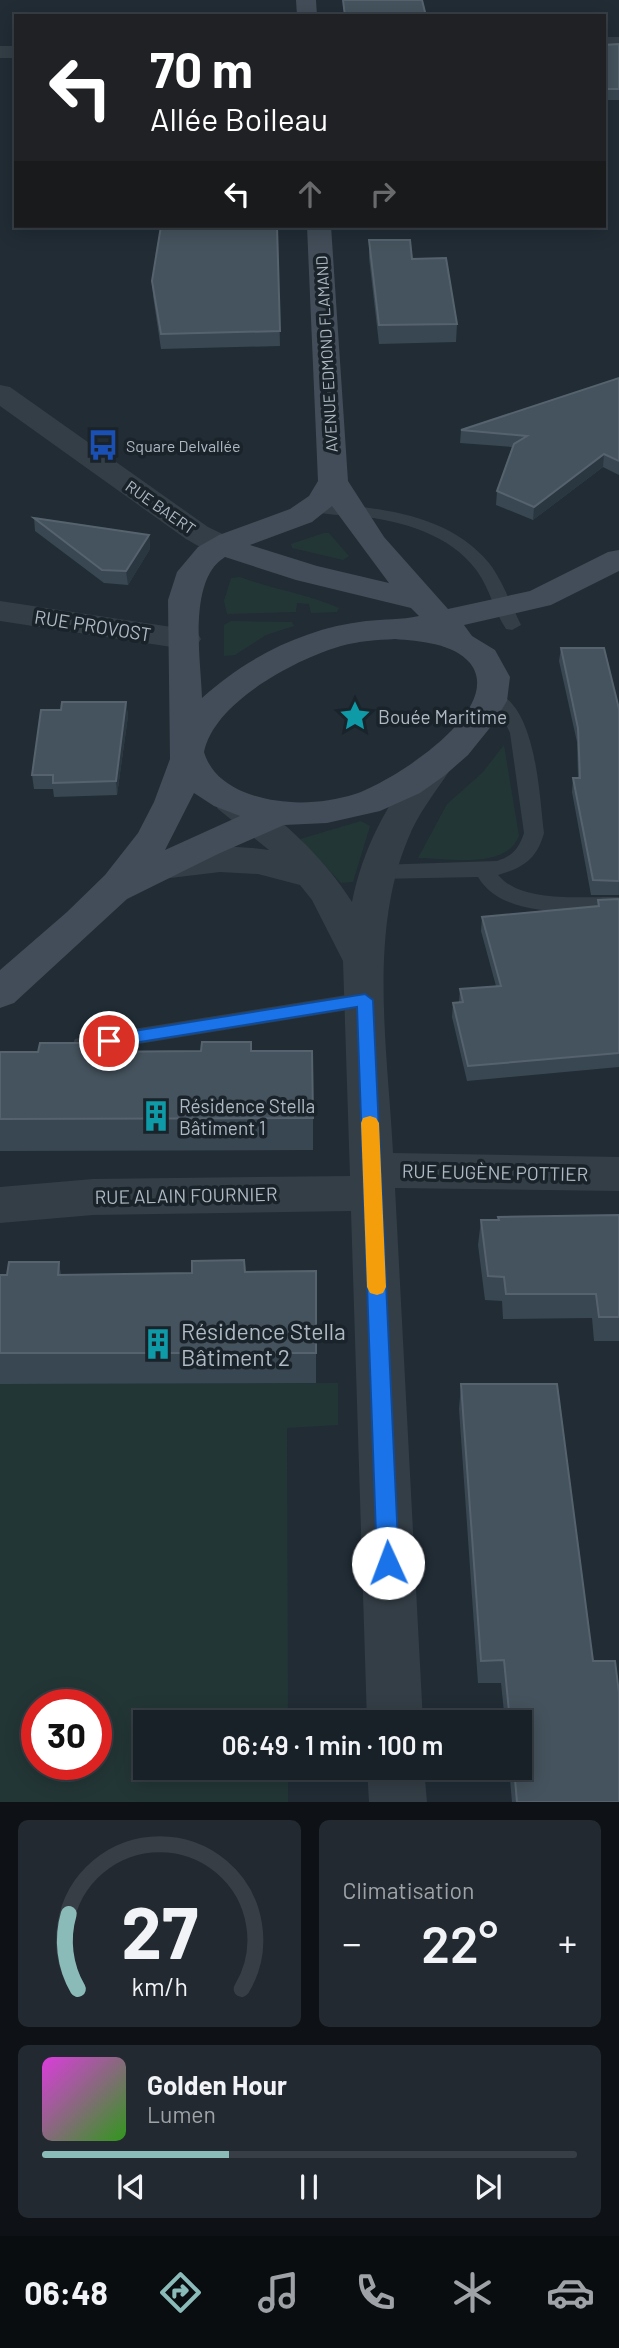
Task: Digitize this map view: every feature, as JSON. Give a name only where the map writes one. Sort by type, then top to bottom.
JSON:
[{"type":"street","name":"AVENUE EDMOND FLAMAND","points":[[319,228],[334,481]]},
{"type":"street","name":"RUE BAERT","points":[[0,393],[197,533],[222,546]]},
{"type":"street","points":[[334,481],[327,497],[316,508],[302,517],[243,536],[222,546],[198,564],[189,578],[184,600],[187,755],[204,782],[257,811],[316,876],[345,919],[364,980]]},
{"type":"street","points":[[334,481],[349,510],[377,549],[433,612],[483,657],[491,686]]},
{"type":"street","points":[[222,546],[433,612],[508,617],[619,559]]},
{"type":"street","name":"RUE PROVOST","points":[[0,611],[185,639]]},
{"type":"street","points":[[392,629],[433,612]]},
{"type":"street","points":[[394,1710],[364,980],[377,872],[387,840],[401,812],[432,770],[474,728],[491,686],[508,617]]},
{"type":"street","points":[[0,993],[107,897],[143,854],[159,830],[174,799],[191,735],[205,715],[258,671],[327,640],[365,631],[392,629],[432,633],[467,645]]},
{"type":"street","points":[[107,897],[257,811],[319,812],[369,802],[404,787],[432,770]]},
{"type":"street","points":[[162,866],[231,857],[279,864],[316,876]]},
{"type":"street","name":"RUE EUGÈNE POTTIER","points":[[372,1181],[619,1174]]},
{"type":"street","name":"RUE ALAIN FOURNIER","points":[[0,1205],[93,1196],[372,1181]]},
{"type":"street","points":[[397,1780],[398,1802]]},
{"type":"lane","points":[[316,508],[349,510],[411,523],[454,541],[483,567],[508,617]]},
{"type":"lane","points":[[377,872],[485,870],[504,867],[521,859],[530,848],[534,833],[520,733],[491,686]]},
{"type":"lane","points":[[485,870],[495,887],[516,897],[619,904]]},
{"type":"lane","points":[[83,1045],[364,980]]},
{"type":"shaded area","points":[[329,533],[349,556],[343,560],[292,548],[291,544]]},
{"type":"shaded area","points":[[240,577],[339,608],[337,612],[311,613],[309,604],[297,603],[296,612],[227,614],[224,601],[231,578]]},
{"type":"shaded area","points":[[231,621],[292,622],[294,626],[266,635],[235,655],[224,656],[224,625]]},
{"type":"shaded area","points":[[504,745],[519,836],[512,847],[502,854],[475,860],[418,858],[447,804],[482,773]]},
{"type":"shaded area","points":[[361,821],[370,826],[353,882],[341,883],[300,839]]},
{"type":"shaded area","points":[[338,1383],[338,1425],[287,1428],[288,1710],[133,1710],[133,1780],[288,1780],[288,1802],[0,1802],[0,1384]]},
{"type":"building","points":[[343,0],[422,0],[426,14],[345,14]]},
{"type":"building","points":[[619,44],[619,89],[606,89],[606,45]]},
{"type":"building","points":[[161,228],[277,228],[280,331],[161,334],[152,281]]},
{"type":"building","points":[[369,240],[410,240],[412,259],[446,258],[457,324],[379,325]]},
{"type":"building","points":[[619,378],[619,461],[604,454],[534,507],[497,491],[514,444],[527,436],[461,430]]},
{"type":"building","points":[[34,518],[149,535],[126,571],[102,570]]},
{"type":"building","points":[[561,648],[604,648],[619,709],[619,881],[593,880],[573,778],[580,778],[578,728]]},
{"type":"building","points":[[62,702],[126,702],[116,781],[53,783],[53,775],[32,775],[41,710],[61,710]]},
{"type":"building","points":[[619,899],[619,1053],[468,1066],[453,1003],[463,1002],[460,989],[501,986],[482,917],[599,906],[598,900]]},
{"type":"building","points":[[202,1042],[251,1042],[251,1051],[312,1051],[313,1118],[0,1119],[0,1052],[38,1052],[40,1043],[88,1043],[87,1052],[201,1051]]},
{"type":"building","points":[[619,1215],[619,1317],[599,1317],[596,1294],[506,1294],[504,1277],[488,1276],[481,1220],[499,1220],[498,1217]]},
{"type":"building","name":"Résidence Stella Bâtiment 2","points":[[244,1260],[245,1272],[316,1271],[316,1353],[0,1353],[0,1275],[7,1275],[9,1262],[59,1262],[58,1275],[192,1273],[192,1261]]},
{"type":"building","points":[[461,1384],[557,1384],[593,1661],[615,1661],[619,1693],[619,1802],[517,1802],[515,1780],[532,1780],[532,1710],[509,1710],[504,1660],[481,1661]]},
{"type":"slow traffic","points":[[370,1123],[377,1287]]},
{"type":"place","name":"Square Delvallée","points":[[103,445]]},
{"type":"place","name":"Bouée Maritime","points":[[355,716]]},
{"type":"place","name":"Résidence Stella Bâtiment 1","points":[[156,1116]]},
{"type":"place","name":"Résidence Stella Bâtiment 2","points":[[158,1344]]},
{"type":"route","points":[[109,1041],[365,1000],[388,1563]]}]
